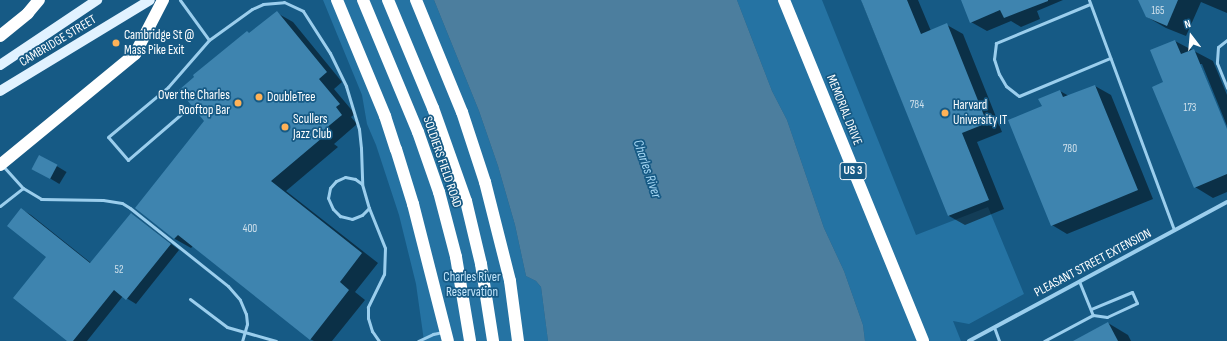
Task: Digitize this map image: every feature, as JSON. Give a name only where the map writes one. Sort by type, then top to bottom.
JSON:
[{"type":"highway","points":[[0,36],[28,13],[39,0]]},
{"type":"highway","points":[[1,164],[135,54],[163,0]]},
{"type":"highway","points":[[337,0],[393,138],[413,204],[447,336]]},
{"type":"highway","name":"SOLDIERS FIELD ROAD","points":[[363,0],[418,132],[439,192],[456,257],[470,341]]},
{"type":"highway","name":"SOLDIERS FIELD ROAD","points":[[388,0],[440,126],[466,201],[481,264],[493,341]]},
{"type":"highway","points":[[416,0],[464,118],[483,175],[510,281],[518,341]]},
{"type":"highway","name":"MEMORIAL DRIVE","points":[[784,0],[923,341]]},
{"type":"main road","name":"CAMBRIDGE STREET","points":[[0,65],[97,0]]},
{"type":"main road","name":"CAMBRIDGE STREET","points":[[0,91],[150,0]]},
{"type":"street","name":"PLEASANT STREET EXTENSION","points":[[969,341],[1227,202]]},
{"type":"lane","points":[[180,0],[209,40]]},
{"type":"lane","points":[[1089,0],[1174,230]]},
{"type":"lane","points":[[187,109],[128,160],[108,137],[168,87],[209,40],[247,12],[263,4],[284,2],[303,11],[330,53],[346,86],[354,110],[362,148],[362,184],[369,208],[385,248],[384,274],[368,307],[368,318],[372,331],[379,341]]},
{"type":"lane","points":[[1090,4],[996,43],[994,60],[998,74],[1006,86],[1019,96],[1110,58]]},
{"type":"lane","points":[[1227,40],[1218,47],[1217,64],[1227,88]]},
{"type":"lane","points":[[1,164],[23,188],[41,199],[103,200],[122,203],[130,208],[235,294],[244,306],[246,314],[245,333],[242,341]]},
{"type":"lane","points":[[362,184],[355,179],[345,177],[336,181],[330,188],[328,198],[333,209],[340,216],[352,219],[362,215],[369,208]]},
{"type":"lane","points":[[0,206],[23,188]]},
{"type":"lane","points":[[1079,281],[1094,315]]},
{"type":"lane","points":[[1044,341],[1094,315],[1107,317],[1137,304],[1132,292],[1091,309]]},
{"type":"lane","points":[[190,299],[223,324],[245,333],[276,341]]},
{"type":"lane","points":[[994,327],[1000,341]]},
{"type":"lane","points":[[418,341],[433,334],[447,336]]},
{"type":"green space","name":"Charles River Reservation","points":[[323,0],[434,0],[479,111],[498,166],[515,225],[526,276],[536,281],[541,287],[548,341],[424,341],[416,284],[399,215],[376,145],[367,124],[362,95]]},
{"type":"green space","points":[[737,0],[822,0],[916,235],[988,207],[1024,294],[969,324],[953,321],[961,341],[865,341],[863,325],[844,271],[824,228],[787,120],[772,91]]},
{"type":"water","name":"Charles River","points":[[434,0],[737,0],[772,91],[787,120],[824,228],[844,271],[863,325],[865,341],[548,341],[541,287],[536,281],[526,276],[515,225],[498,166],[479,111]]},
{"type":"building","name":"Harvard University IT","points":[[861,0],[907,0],[921,34],[947,23],[987,123],[962,133],[989,200],[948,216]]},
{"type":"building","points":[[961,0],[1048,1],[1004,18],[1000,10],[970,23]]},
{"type":"building","points":[[1138,0],[1178,0],[1167,26],[1146,17]]},
{"type":"building","points":[[277,11],[327,72],[319,79],[340,104],[336,107],[342,115],[319,134],[322,138],[271,181],[362,253],[340,282],[349,290],[310,340],[178,235],[174,239],[135,208],[204,121],[179,90],[194,77],[193,75],[247,31],[249,33]]},
{"type":"building","points":[[1175,40],[1181,54],[1194,49],[1227,129],[1227,174],[1194,188],[1152,87],[1163,82],[1150,50]]},
{"type":"building","points":[[1095,85],[1138,190],[1051,226],[1008,120],[1042,106],[1038,99],[1060,90],[1063,97]]},
{"type":"building","points":[[39,155],[58,165],[50,179],[31,169]]},
{"type":"building","points":[[21,208],[90,263],[131,213],[171,244],[126,300],[114,290],[73,341],[67,341],[13,298],[46,257],[7,226]]},
{"type":"building","points":[[1108,322],[1118,341],[1073,341]]},
{"type":"place","name":"Cambridge St @ Mass Pike Exit","points":[[116,43]]},
{"type":"place","name":"DoubleTree","points":[[259,97]]},
{"type":"place","name":"Over the Charles Rooftop Bar","points":[[238,103]]},
{"type":"place","name":"Harvard University IT","points":[[945,113]]},
{"type":"place","name":"Scullers Jazz Club","points":[[285,127]]}]
